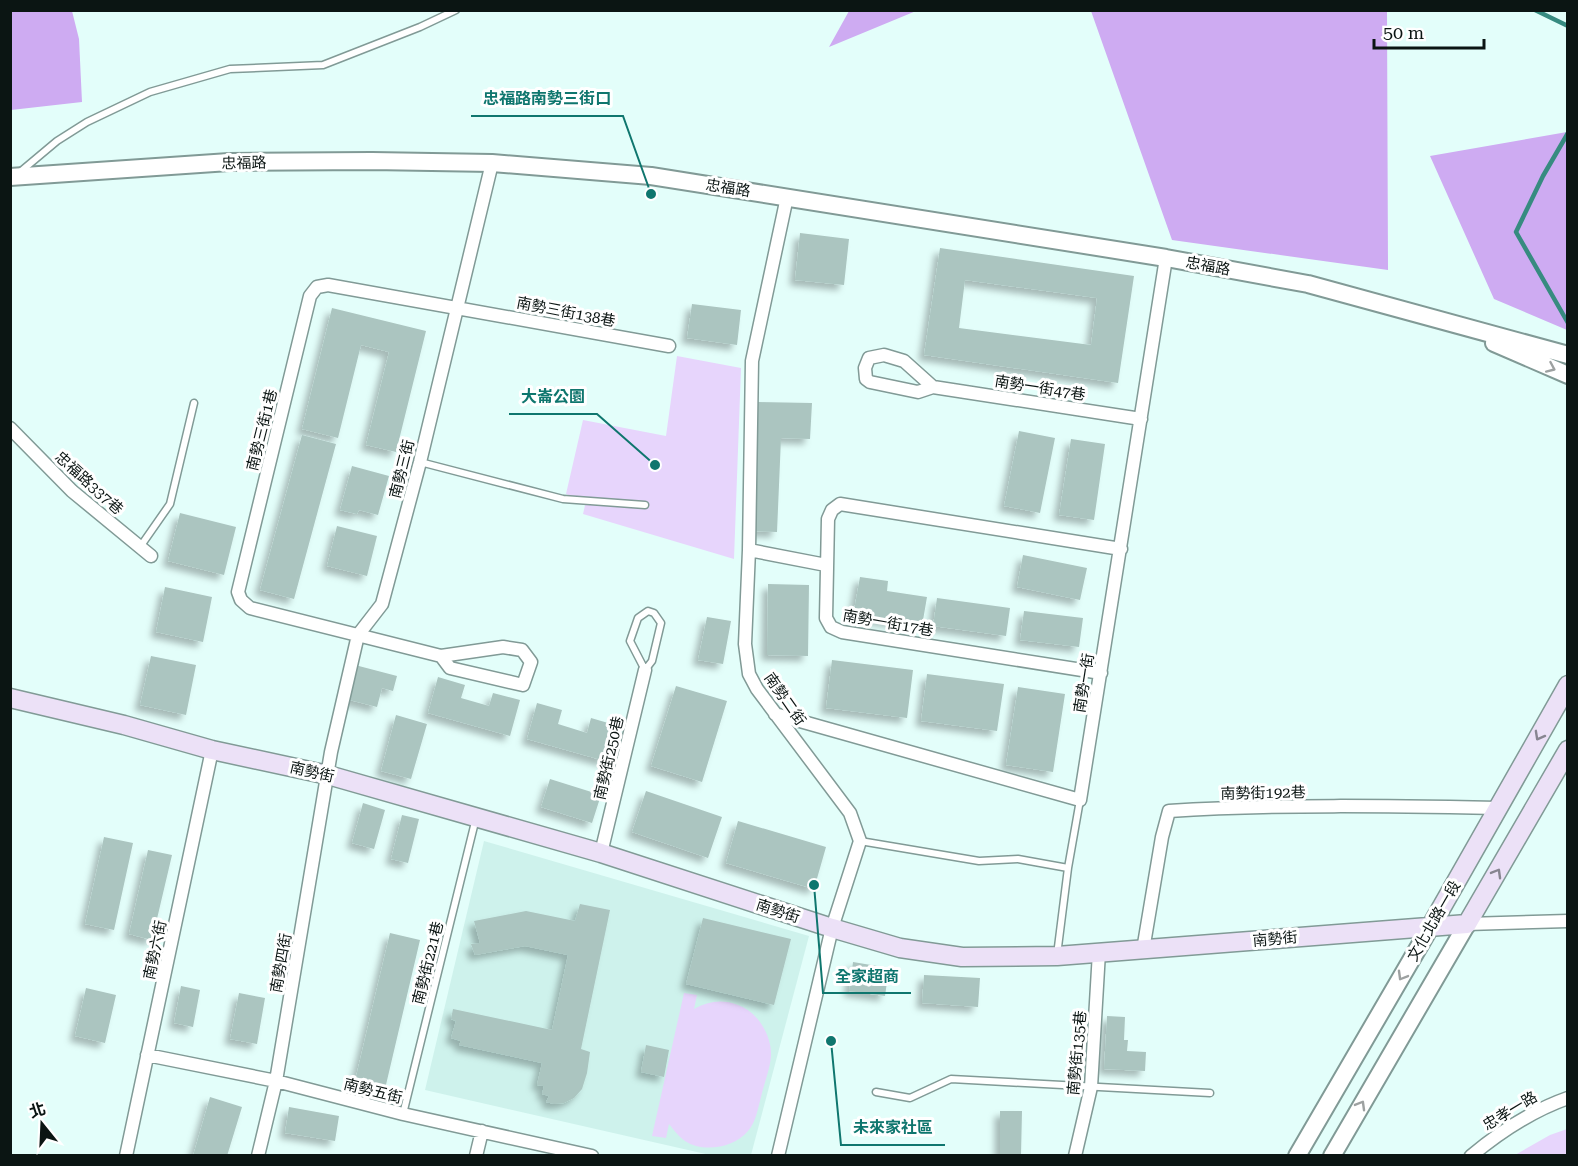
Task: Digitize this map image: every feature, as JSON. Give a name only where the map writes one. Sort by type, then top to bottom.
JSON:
[{"type":"main road","name":"文化北路一段","points":[[1431,926],[1568,685]]},
{"type":"main road","name":"南勢街","points":[[10,698],[124,724],[212,750],[328,775],[601,853],[900,948],[962,957],[1057,956],[1467,924]]},
{"type":"main road","name":"文化北路一段","points":[[1467,924],[1568,750]]},
{"type":"street","name":"忠福路","points":[[11,178],[229,162],[372,161],[492,163],[651,176],[1166,258],[1308,284],[1436,318],[1498,340],[1568,375]]},
{"type":"street","name":"南勢三街","points":[[328,775],[331,752],[358,635],[382,604],[420,462],[492,163]]},
{"type":"street","name":"南勢二街","points":[[787,197],[752,362],[746,661],[749,674],[757,689],[850,813],[860,841]]},
{"type":"street","name":"南勢一街","points":[[1080,800],[1166,258]]},
{"type":"street","name":"南勢三街1巷","points":[[358,635],[250,608],[241,600],[238,592],[310,296],[317,287],[328,285],[458,306]]},
{"type":"street","name":"南勢三街138巷","points":[[458,306],[669,346]]},
{"type":"street","name":"忠福路","points":[[1498,340],[1568,355]]},
{"type":"street","name":"南勢一街47巷","points":[[933,387],[904,360],[884,355],[869,358],[865,368],[866,379],[870,382],[918,392],[933,387],[1141,419]]},
{"type":"street","name":"忠福路337巷","points":[[10,428],[72,491],[151,556]]},
{"type":"street","name":"南勢一街17巷","points":[[1101,673],[842,632],[831,627],[826,618],[828,519],[832,510],[840,504],[1121,549]]},
{"type":"street","points":[[750,550],[826,565]]},
{"type":"street","points":[[358,635],[441,656],[502,647],[522,650],[531,662],[523,685],[450,668],[441,656]]},
{"type":"street","name":"南勢街250巷","points":[[601,853],[645,670]]},
{"type":"street","points":[[775,714],[1080,800]]},
{"type":"street","name":"南勢六街","points":[[126,1155],[212,750]]},
{"type":"street","name":"南勢四街","points":[[258,1155],[276,1081],[328,775]]},
{"type":"street","name":"南勢街192巷","points":[[1143,950],[1162,837],[1169,811],[1354,806],[1498,808]]},
{"type":"street","points":[[778,1155],[832,928],[860,841]]},
{"type":"street","name":"南勢街","points":[[1467,924],[1568,921]]},
{"type":"street","name":"文化北路一段","points":[[1332,1155],[1467,924]]},
{"type":"street","name":"文化北路一段","points":[[1298,1155],[1431,926]]},
{"type":"street","name":"南勢街135巷","points":[[1075,1155],[1091,1087],[1099,952]]},
{"type":"street","name":"南勢五街","points":[[147,1055],[276,1081],[403,1114],[592,1155]]},
{"type":"street","name":"忠孝一路","points":[[1471,1155],[1497,1134],[1524,1117],[1566,1096]]},
{"type":"street","points":[[476,1155],[482,1131]]},
{"type":"lane","points":[[11,178],[57,141],[87,122],[150,92],[230,69],[322,65],[420,27],[456,10]]},
{"type":"lane","points":[[140,547],[170,504],[194,403]]},
{"type":"lane","points":[[420,462],[563,499],[645,505]]},
{"type":"lane","points":[[648,611],[654,613],[661,623],[652,662],[645,670],[630,641],[638,618],[648,611]]},
{"type":"lane","points":[[1057,956],[1068,868],[1080,800]]},
{"type":"lane","name":"南勢街221巷","points":[[403,1114],[476,818]]},
{"type":"lane","points":[[860,841],[980,861],[1018,860],[1068,868]]},
{"type":"lane","points":[[876,1092],[910,1098],[951,1079],[1210,1093]]},
{"type":"shaded area","points":[[11,10],[72,11],[79,39],[82,102],[11,110]]},
{"type":"shaded area","points":[[849,10],[916,11],[829,47]]},
{"type":"shaded area","points":[[1091,11],[1387,11],[1388,270],[1172,240]]},
{"type":"shaded area","points":[[1568,132],[1567,330],[1494,299],[1430,156]]},
{"type":"shaded area","points":[[677,356],[741,368],[734,559],[583,514],[586,501],[566,494],[583,420],[666,436]]},
{"type":"shaded area","points":[[484,841],[809,936],[751,1155],[710,1155],[425,1090]]},
{"type":"shaded area","points":[[684,993],[697,995],[694,1009],[705,1004],[721,1002],[745,1008],[762,1026],[771,1048],[768,1071],[755,1119],[742,1137],[727,1145],[709,1148],[692,1145],[681,1138],[669,1124],[666,1138],[652,1136]]},
{"type":"shaded area","points":[[1567,1129],[1567,1155],[1515,1155],[1550,1135]]},
{"type":"building","points":[[800,233],[849,239],[844,285],[795,280]]},
{"type":"building","points":[[940,248],[1134,276],[1118,383],[924,355]],"holes":[[[965,280],[1097,298],[1091,345],[959,328]]]},
{"type":"building","points":[[692,304],[741,310],[737,345],[687,338]]},
{"type":"building","points":[[332,308],[426,331],[396,452],[366,445],[389,352],[361,345],[338,438],[302,429]]},
{"type":"building","points":[[758,402],[812,403],[810,439],[781,438],[777,532],[753,531]]},
{"type":"building","points":[[1019,431],[1055,438],[1040,513],[1004,506]]},
{"type":"building","points":[[302,435],[336,444],[294,599],[260,590]]},
{"type":"building","points":[[1071,439],[1105,444],[1094,520],[1059,515]]},
{"type":"building","points":[[352,466],[389,476],[378,515],[359,510],[357,514],[340,510]]},
{"type":"building","points":[[180,513],[236,527],[224,575],[168,561]]},
{"type":"building","points":[[337,526],[377,536],[367,576],[327,566]]},
{"type":"building","points":[[1023,555],[1087,568],[1080,600],[1017,587]]},
{"type":"building","points":[[860,577],[888,581],[887,591],[927,597],[922,626],[853,616]]},
{"type":"building","points":[[768,584],[809,585],[808,656],[767,655]]},
{"type":"building","points":[[165,587],[212,597],[203,642],[156,632]]},
{"type":"building","points":[[937,598],[1010,608],[1006,636],[933,626]]},
{"type":"building","points":[[1024,611],[1083,618],[1079,647],[1020,640]]},
{"type":"building","points":[[707,617],[731,621],[723,664],[698,660]]},
{"type":"building","points":[[151,656],[196,665],[186,715],[140,705]]},
{"type":"building","points":[[832,660],[913,670],[907,718],[826,708]]},
{"type":"building","points":[[355,665],[397,676],[393,691],[382,688],[377,707],[346,699]]},
{"type":"building","points":[[927,674],[1004,684],[997,731],[921,721]]},
{"type":"building","points":[[438,677],[465,685],[461,698],[489,706],[493,693],[520,700],[510,736],[428,713]]},
{"type":"building","points":[[676,686],[727,701],[702,782],[651,766]]},
{"type":"building","points":[[1018,687],[1065,694],[1053,772],[1006,765]]},
{"type":"building","points":[[537,703],[562,710],[558,724],[587,733],[591,718],[615,725],[605,761],[527,739]]},
{"type":"building","points":[[396,715],[427,724],[411,779],[381,771]]},
{"type":"building","points":[[550,779],[601,795],[592,823],[541,807]]},
{"type":"building","points":[[646,791],[722,817],[708,858],[632,832]]},
{"type":"building","points":[[363,803],[385,810],[374,849],[352,843]]},
{"type":"building","points":[[402,815],[419,819],[408,863],[391,859]]},
{"type":"building","points":[[738,821],[826,847],[814,889],[726,863]]},
{"type":"building","points":[[104,837],[133,843],[114,930],[85,924]]},
{"type":"building","points":[[148,850],[172,855],[152,940],[129,934]]},
{"type":"building","points":[[580,904],[610,910],[581,1049],[590,1052],[587,1073],[582,1089],[574,1098],[564,1103],[554,1104],[546,1102],[549,1096],[542,1094],[544,1086],[537,1085],[542,1063],[459,1045],[461,1041],[451,1038],[456,1021],[451,1019],[453,1009],[552,1030],[568,955],[525,946],[475,955],[471,944],[480,943],[474,921],[526,911],[575,921]]},
{"type":"building","points":[[703,918],[791,939],[774,1005],[686,984]]},
{"type":"building","points":[[390,933],[420,940],[385,1089],[355,1081]]},
{"type":"building","points":[[853,962],[889,968],[885,996],[849,991]]},
{"type":"building","points":[[924,975],[980,978],[978,1007],[922,1003]]},
{"type":"building","points":[[181,986],[200,990],[193,1027],[174,1023]]},
{"type":"building","points":[[86,988],[116,995],[105,1043],[75,1036]]},
{"type":"building","points":[[239,993],[265,998],[257,1044],[230,1039]]},
{"type":"building","points":[[1107,1016],[1125,1017],[1124,1040],[1128,1040],[1127,1051],[1146,1052],[1145,1071],[1104,1069]]},
{"type":"building","points":[[646,1045],[669,1050],[664,1077],[641,1072]]},
{"type":"building","points":[[210,1097],[242,1107],[227,1156],[193,1156]]},
{"type":"building","points":[[289,1107],[339,1116],[335,1141],[285,1133]]},
{"type":"building","points":[[1000,1111],[1022,1111],[1021,1155],[1000,1155]]},
{"type":"waterway","points":[[1535,10],[1568,26]]},
{"type":"waterway","points":[[1568,133],[1543,176],[1516,232],[1568,323]]},
{"type":"place","name":"忠福路南勢三街口","points":[[651,194]]},
{"type":"place","name":"大崙公園","points":[[655,465]]},
{"type":"place","name":"全家超商","points":[[814,885]]},
{"type":"place","name":"未來家社區","points":[[831,1041]]}]
